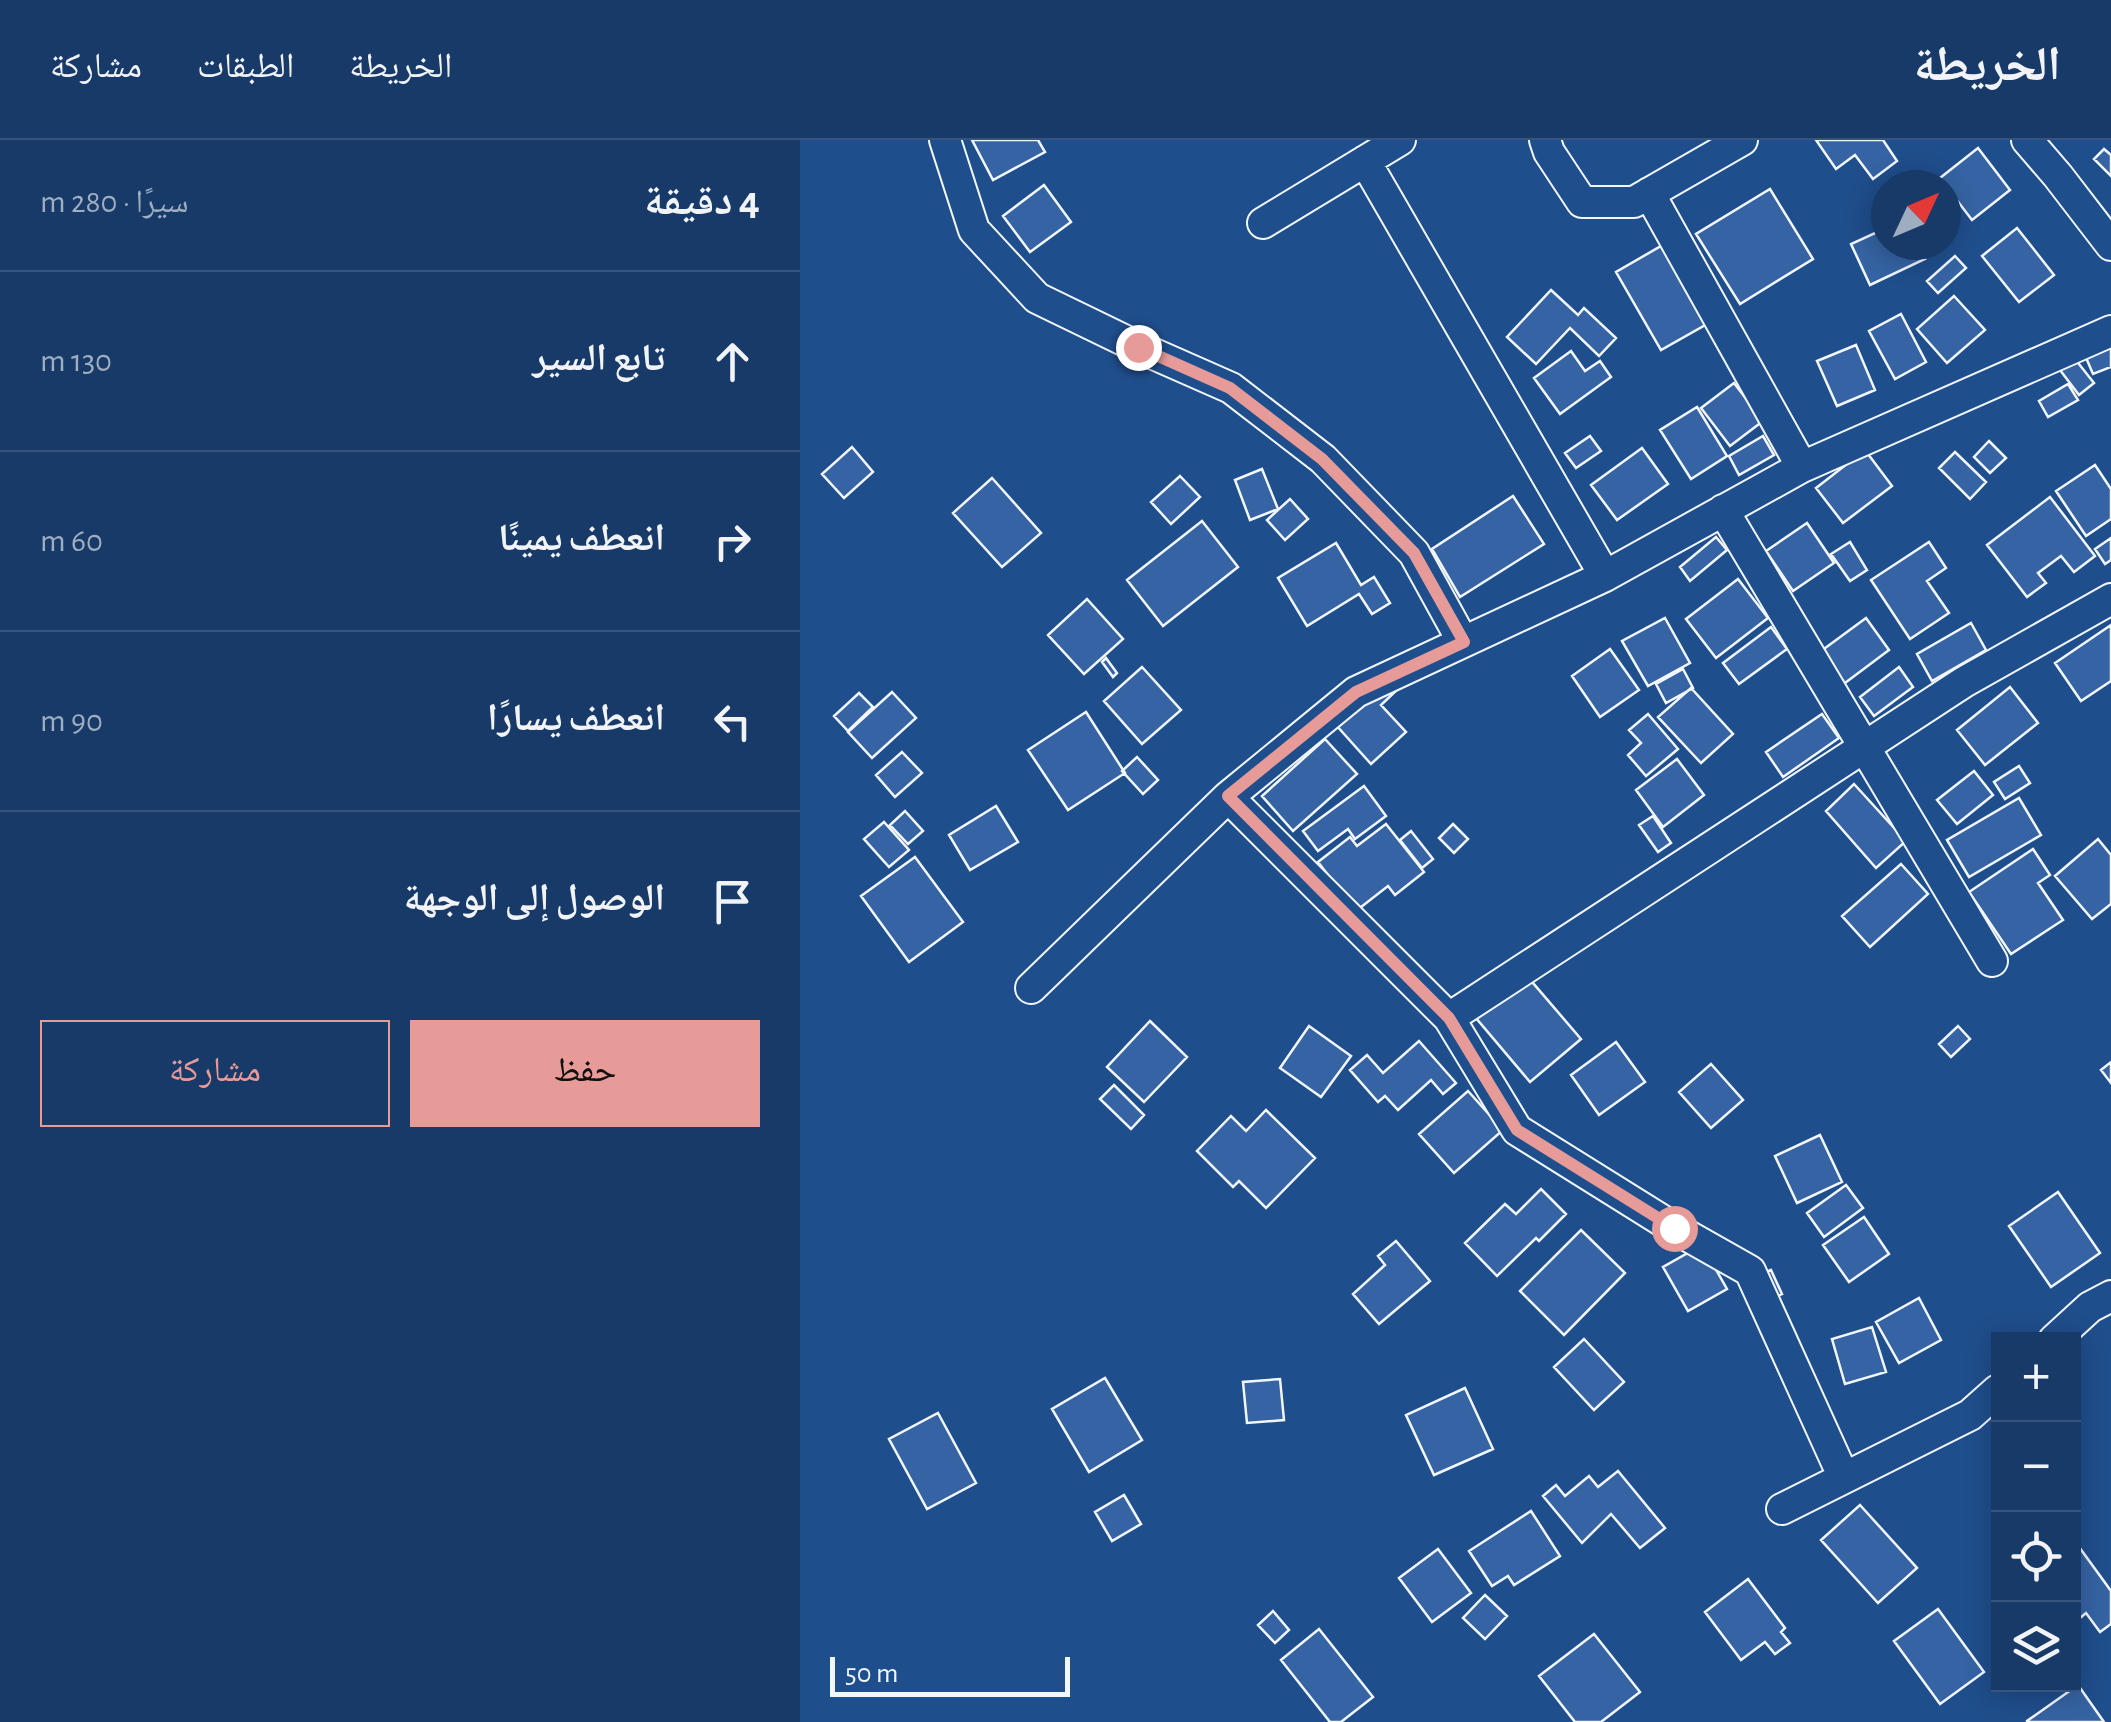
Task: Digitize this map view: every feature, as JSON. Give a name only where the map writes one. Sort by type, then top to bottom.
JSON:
[{"type":"street","points":[[945,140],[974,230],[1038,298],[1230,388],[1322,459],[1414,553],[1464,642]]},
{"type":"street","points":[[1263,223],[1400,140]]},
{"type":"street","points":[[1545,140],[1582,202],[1634,202],[1742,140]]},
{"type":"street","points":[[2027,140],[2111,245]]},
{"type":"street","points":[[1365,161],[1605,576]]},
{"type":"street","points":[[1649,193],[1802,467]]},
{"type":"street","points":[[1031,988],[1228,796],[1356,692],[1605,576],[1802,467],[2111,330]]},
{"type":"street","points":[[1723,510],[1992,961]]},
{"type":"street","points":[[1449,1018],[1964,682],[2111,599]]},
{"type":"street","points":[[1228,796],[1449,1018],[1517,1130],[1750,1271],[1844,1478]]},
{"type":"street","points":[[2063,1332],[2090,1307],[2111,1296]]},
{"type":"street","points":[[1782,1509],[1970,1415],[1991,1396]]},
{"type":"building","points":[[972,140],[1038,140],[1045,152],[993,180]]},
{"type":"building","points":[[1816,140],[1883,140],[1897,161],[1885,170],[1871,170],[1871,176],[1855,155],[1836,169]]},
{"type":"building","points":[[1978,148],[2010,190],[1972,220],[1961,206],[1961,170],[1950,170]]},
{"type":"building","points":[[2104,149],[2111,155],[2111,176],[2094,159]]},
{"type":"building","points":[[1044,185],[1071,222],[1030,252],[1003,216]]},
{"type":"building","points":[[1770,189],[1813,259],[1740,304],[1696,234]]},
{"type":"building","points":[[2017,228],[2054,275],[2019,302],[1982,256]]},
{"type":"building","points":[[1871,235],[1871,260],[1923,260],[1870,285],[1851,244]]},
{"type":"building","points":[[1661,246],[1707,324],[1661,350],[1616,272]]},
{"type":"building","points":[[1951,260],[1959,260],[1966,268],[1938,293],[1927,281]]},
{"type":"building","points":[[1551,290],[1578,315],[1584,308],[1616,338],[1599,356],[1570,328],[1536,364],[1507,337]]},
{"type":"building","points":[[1954,296],[1985,330],[1947,363],[1917,329]]},
{"type":"building","points":[[1901,314],[1926,362],[1895,379],[1869,331]]},
{"type":"building","points":[[2111,343],[2111,367],[2093,374],[2084,353]]},
{"type":"building","points":[[1856,345],[1875,390],[1837,406],[1817,361]]},
{"type":"building","points":[[1571,351],[1585,371],[1600,361],[1611,377],[1560,414],[1534,378]]},
{"type":"building","points":[[2075,359],[2094,383],[2079,395],[2060,370]]},
{"type":"building","points":[[1734,383],[1763,421],[1730,446],[1701,408]]},
{"type":"building","points":[[2068,384],[2078,400],[2048,417],[2039,401]]},
{"type":"building","points":[[1697,407],[1727,456],[1691,479],[1660,430]]},
{"type":"building","points":[[1590,436],[1601,451],[1576,468],[1565,453]]},
{"type":"building","points":[[1763,436],[1774,455],[1739,475],[1729,456]]},
{"type":"building","points":[[1989,441],[2006,458],[1990,473],[1974,457]]},
{"type":"building","points":[[852,447],[873,472],[844,498],[822,474]]},
{"type":"building","points":[[1642,448],[1668,484],[1617,520],[1591,485]]},
{"type":"building","points":[[1865,450],[1892,486],[1843,523],[1816,488]]},
{"type":"building","points":[[1955,452],[1986,482],[1970,499],[1939,468]]},
{"type":"building","points":[[2095,465],[2111,489],[2111,519],[2086,536],[2056,491]]},
{"type":"building","points":[[1262,469],[1278,509],[1250,520],[1235,480]]},
{"type":"building","points":[[1180,476],[1200,497],[1171,524],[1151,502]]},
{"type":"building","points":[[992,478],[1041,533],[1002,567],[953,513]]},
{"type":"building","points":[[1513,496],[1544,544],[1460,597],[1432,549]]},
{"type":"building","points":[[2050,497],[2095,556],[2074,572],[2061,556],[2038,573],[2046,583],[2027,597],[1987,545]]},
{"type":"building","points":[[1290,499],[1308,519],[1285,540],[1267,520]]},
{"type":"building","points":[[1202,521],[1238,567],[1163,626],[1127,580]]},
{"type":"building","points":[[1807,523],[1834,563],[1793,591],[1766,551]]},
{"type":"building","points":[[1716,537],[1727,550],[1690,581],[1680,567]]},
{"type":"building","points":[[2111,538],[2111,560],[2105,564],[2095,549]]},
{"type":"building","points":[[1850,542],[1867,570],[1850,581],[1831,554]]},
{"type":"building","points":[[1929,542],[1946,568],[1927,581],[1949,613],[1910,639],[1871,580]]},
{"type":"building","points":[[1336,543],[1361,585],[1374,577],[1390,603],[1372,614],[1359,594],[1307,626],[1278,578]]},
{"type":"building","points":[[1738,579],[1768,618],[1716,658],[1686,619]]},
{"type":"building","points":[[1087,599],[1123,639],[1084,674],[1048,635]]},
{"type":"building","points":[[1665,618],[1690,663],[1648,686],[1622,641]]},
{"type":"building","points":[[1866,618],[1889,650],[1837,689],[1813,657]]},
{"type":"building","points":[[1971,623],[1986,650],[1932,681],[1917,654]]},
{"type":"building","points":[[2111,625],[2111,681],[2081,701],[2055,663]]},
{"type":"building","points":[[1771,627],[1787,649],[1739,684],[1723,663]]},
{"type":"building","points":[[1610,649],[1639,690],[1600,717],[1572,676]]},
{"type":"building","points":[[1106,658],[1117,673],[1113,677],[1102,662]]},
{"type":"building","points":[[1142,667],[1181,710],[1142,744],[1104,701]]},
{"type":"building","points":[[1899,667],[1913,687],[1874,716],[1860,697]]},
{"type":"building","points":[[1379,669],[1398,689],[1381,705],[1406,732],[1371,764],[1336,725]]},
{"type":"building","points":[[1683,669],[1693,688],[1666,703],[1656,684]]},
{"type":"building","points":[[2010,687],[2038,723],[1985,765],[1957,730]]},
{"type":"building","points":[[1691,688],[1733,734],[1701,763],[1658,717]]},
{"type":"building","points":[[892,692],[916,718],[872,758],[848,732]]},
{"type":"building","points":[[859,693],[873,707],[848,731],[834,716]]},
{"type":"building","points":[[1086,712],[1125,773],[1068,810],[1028,750]]},
{"type":"building","points":[[1648,714],[1678,749],[1646,776],[1628,755],[1641,743],[1629,730]]},
{"type":"building","points":[[1822,714],[1839,738],[1783,777],[1766,752]]},
{"type":"building","points":[[1325,739],[1357,774],[1293,831],[1262,796]]},
{"type":"building","points":[[902,752],[922,773],[895,797],[876,775]]},
{"type":"building","points":[[1137,757],[1158,780],[1143,794],[1122,771]]},
{"type":"building","points":[[1677,759],[1704,795],[1663,827],[1636,790]]},
{"type":"building","points":[[2019,766],[2030,783],[2005,799],[1994,782]]},
{"type":"building","points":[[1974,771],[1993,795],[1957,824],[1937,800]]},
{"type":"building","points":[[1854,784],[1906,841],[1876,868],[1826,811]]},
{"type":"building","points":[[1364,786],[1386,816],[1355,839],[1348,829],[1318,851],[1303,831]]},
{"type":"building","points":[[2019,798],[2041,835],[1969,877],[1947,840]]},
{"type":"building","points":[[996,806],[1018,842],[970,870],[949,835]]},
{"type":"building","points":[[905,811],[923,831],[908,844],[890,825]]},
{"type":"building","points":[[1653,816],[1671,843],[1658,852],[1639,825]]},
{"type":"building","points":[[884,822],[909,850],[889,867],[864,839]]},
{"type":"building","points":[[1386,824],[1424,872],[1395,895],[1388,886],[1356,911],[1318,862],[1350,837],[1357,846]]},
{"type":"building","points":[[1453,824],[1468,839],[1454,853],[1439,838]]},
{"type":"building","points":[[1411,831],[1433,859],[1422,868],[1400,840]]},
{"type":"building","points":[[2098,839],[2111,855],[2111,904],[2092,919],[2055,876]]},
{"type":"building","points":[[2033,849],[2050,875],[2038,883],[2063,920],[2011,954],[1969,892]]},
{"type":"building","points":[[915,857],[963,922],[909,962],[861,896]]},
{"type":"building","points":[[1901,864],[1928,894],[1870,947],[1842,916]]},
{"type":"building","points":[[1521,969],[1581,1039],[1530,1082],[1470,1011]]},
{"type":"building","points":[[1150,1021],[1187,1057],[1144,1102],[1107,1067]]},
{"type":"building","points":[[1309,1026],[1351,1056],[1321,1097],[1280,1068]]},
{"type":"building","points":[[1958,1026],[1970,1039],[1951,1057],[1939,1044]]},
{"type":"building","points":[[1419,1041],[1456,1083],[1443,1094],[1431,1080],[1398,1110],[1385,1096],[1378,1102],[1350,1070],[1367,1055],[1383,1073]]},
{"type":"building","points":[[1616,1042],[1645,1082],[1599,1115],[1571,1075]]},
{"type":"building","points":[[2111,1062],[2111,1083],[2101,1070]]},
{"type":"building","points":[[1711,1064],[1743,1100],[1711,1128],[1679,1092]]},
{"type":"building","points":[[1114,1085],[1144,1115],[1131,1129],[1100,1099]]},
{"type":"building","points":[[1468,1091],[1503,1130],[1454,1173],[1419,1134]]},
{"type":"building","points":[[1266,1110],[1315,1158],[1266,1208],[1239,1181],[1233,1187],[1197,1151],[1231,1116],[1246,1131]]},
{"type":"building","points":[[1820,1135],[1842,1182],[1797,1203],[1775,1156]]},
{"type":"building","points":[[1846,1185],[1863,1208],[1824,1237],[1807,1213]]},
{"type":"building","points":[[1541,1189],[1566,1214],[1497,1276],[1465,1243],[1505,1204],[1516,1214]]},
{"type":"building","points":[[2058,1192],[2100,1253],[2051,1287],[2009,1226]]},
{"type":"building","points":[[1864,1217],[1889,1254],[1849,1282],[1823,1245]]},
{"type":"building","points":[[1581,1230],[1625,1273],[1564,1335],[1520,1291]]},
{"type":"building","points":[[1396,1241],[1430,1281],[1379,1324],[1353,1294],[1385,1265],[1378,1256]]},
{"type":"building","points":[[1702,1245],[1727,1289],[1688,1311],[1663,1267]]},
{"type":"building","points":[[1771,1270],[1782,1294],[1761,1303],[1750,1279]]},
{"type":"building","points":[[1919,1298],[1941,1340],[1899,1363],[1876,1322]]},
{"type":"building","points":[[1872,1327],[1886,1372],[1845,1384],[1832,1339]]},
{"type":"building","points":[[1584,1339],[1624,1382],[1594,1410],[1554,1367]]},
{"type":"building","points":[[1105,1378],[1142,1440],[1089,1472],[1052,1409]]},
{"type":"building","points":[[1280,1379],[1284,1420],[1247,1423],[1243,1382]]},
{"type":"building","points":[[1465,1388],[1493,1449],[1434,1475],[1406,1415]]},
{"type":"building","points":[[938,1413],[976,1483],[927,1509],[889,1439]]},
{"type":"building","points":[[1618,1471],[1665,1528],[1640,1548],[1611,1514],[1582,1543],[1543,1496],[1556,1485],[1565,1496],[1589,1476],[1598,1487]]},
{"type":"building","points":[[1124,1495],[1141,1524],[1112,1541],[1095,1512]]},
{"type":"building","points":[[1860,1505],[1917,1568],[1878,1603],[1821,1540]]},
{"type":"building","points":[[1531,1511],[1560,1556],[1514,1585],[1508,1576],[1492,1586],[1469,1551]]},
{"type":"building","points":[[1438,1549],[1471,1593],[1432,1622],[1399,1578]]},
{"type":"building","points":[[2081,1550],[2111,1591],[2111,1624],[2100,1632],[2086,1613],[2081,1617]]},
{"type":"building","points":[[1748,1579],[1785,1628],[1781,1632],[1790,1643],[1775,1654],[1765,1642],[1741,1660],[1705,1612]]},
{"type":"building","points":[[1485,1595],[1507,1616],[1485,1639],[1463,1618]]},
{"type":"building","points":[[1938,1609],[1984,1672],[1940,1704],[1894,1641]]},
{"type":"building","points":[[1273,1611],[1289,1630],[1275,1643],[1258,1625]]},
{"type":"building","points":[[1319,1629],[1373,1697],[1341,1722],[1330,1722],[1281,1660]]},
{"type":"building","points":[[1594,1634],[1640,1692],[1601,1722],[1575,1722],[1539,1676]]},
{"type":"building","points":[[2081,1689],[2104,1722],[2027,1722],[2068,1692]]},
{"type":"route","points":[[1138,347],[1230,388],[1322,459],[1414,553],[1464,642],[1356,692],[1228,796],[1449,1018],[1517,1130],[1674,1228]]}]
